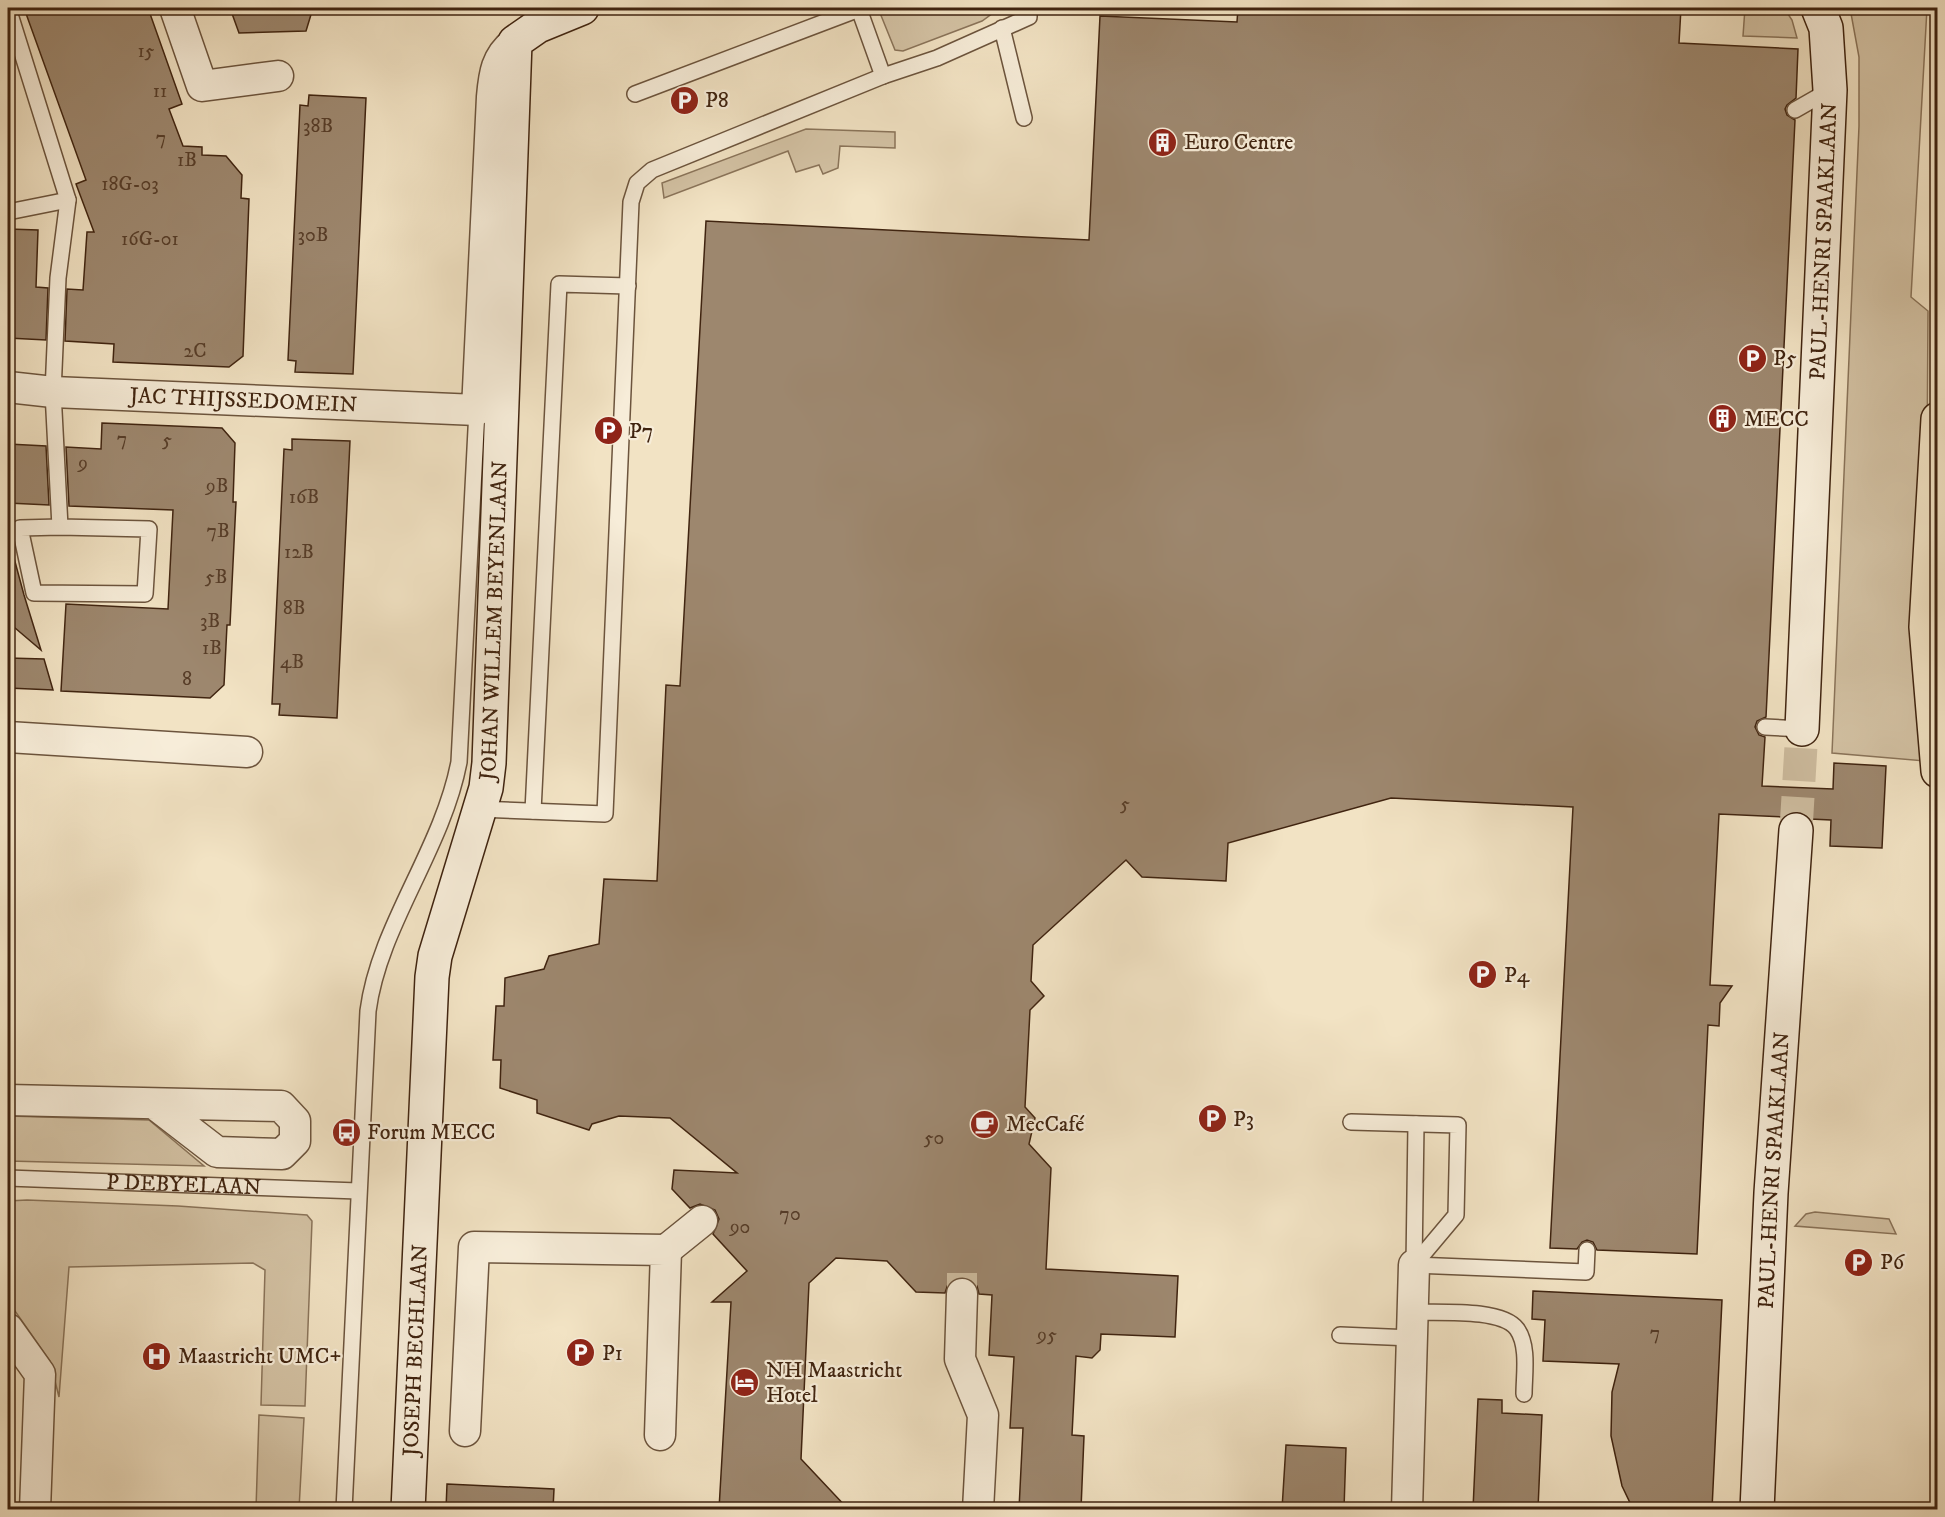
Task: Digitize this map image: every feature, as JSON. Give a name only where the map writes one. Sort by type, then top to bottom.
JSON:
[{"type":"main road","points":[[1938,419],[1926,627],[1938,771]]},
{"type":"street","points":[[175,8],[202,86],[278,76]]},
{"type":"street","points":[[506,54],[538,26],[582,8]]},
{"type":"street","name":"PAUL-HENRI SPAAKLAAN","points":[[1802,729],[1830,90],[1826,28],[1818,8]]},
{"type":"street","name":"JOHAN WILLEM BEYENLAAN","points":[[477,410],[492,97],[506,54]]},
{"type":"street","name":"JOHAN WILLEM BEYENLAAN","points":[[421,1189],[433,966],[479,809],[489,763],[506,54]]},
{"type":"street","name":"JAC THIJSSEDOMEIN","points":[[8,387],[53,392],[477,410]]},
{"type":"street","points":[[8,737],[247,752]]},
{"type":"street","name":"PAUL-HENRI SPAAKLAAN","points":[[1757,1509],[1771,1193],[1796,830]]},
{"type":"street","points":[[8,1100],[156,1105]]},
{"type":"street","name":"JOSEPH BECHLAAN","points":[[408,1509],[421,1189]]},
{"type":"street","points":[[465,1431],[474,1247],[666,1250],[702,1221]]},
{"type":"street","points":[[660,1435],[666,1250]]},
{"type":"street","points":[[1407,1509],[1414,1265]]},
{"type":"street","points":[[962,1294],[960,1359],[983,1414],[978,1509]]},
{"type":"street","points":[[8,1329],[40,1374],[35,1509]]},
{"type":"lane","points":[[8,8],[68,201],[58,278],[53,392],[60,527]]},
{"type":"lane","points":[[479,809],[605,814],[631,202],[636,183],[652,170],[883,76],[937,58],[1002,27],[1029,17],[1029,8]]},
{"type":"lane","points":[[635,94],[859,9],[883,76]]},
{"type":"lane","points":[[1002,27],[1024,118]]},
{"type":"lane","points":[[1795,110],[1830,90]]},
{"type":"lane","points":[[8,210],[8,212],[68,201]]},
{"type":"lane","points":[[532,811],[559,284],[628,286]]},
{"type":"lane","name":"JOHAN WILLEM BEYENLAAN","points":[[358,1191],[370,992],[379,964],[449,803],[459,762],[477,410]]},
{"type":"lane","points":[[60,527],[149,529],[145,594],[34,593],[20,528],[60,527]]},
{"type":"lane","points":[[1765,727],[1802,729]]},
{"type":"lane","points":[[1351,1122],[1458,1125],[1456,1215],[1414,1265]]},
{"type":"lane","points":[[1414,1265],[1416,1124]]},
{"type":"lane","name":"P DEBYELAAN","points":[[8,1178],[358,1191]]},
{"type":"lane","points":[[344,1509],[358,1191]]},
{"type":"lane","points":[[1414,1265],[1586,1272],[1587,1250]]},
{"type":"lane","points":[[1340,1335],[1487,1315],[1505,1319],[1517,1330],[1522,1343],[1524,1394]]},
{"type":"shaded area","points":[[878,8],[1000,8],[982,21],[903,51],[895,50]]},
{"type":"shaded area","points":[[1745,8],[1784,8],[1792,20],[1797,38],[1743,36]]},
{"type":"shaded area","points":[[1850,8],[1927,8],[1911,297],[1928,311],[1925,761],[1832,753],[1859,126],[1859,57]]},
{"type":"shaded area","points":[[806,129],[895,132],[895,148],[840,146],[838,168],[823,174],[819,165],[796,172],[788,151],[664,198],[662,183]]},
{"type":"shaded area","points":[[8,1116],[149,1120],[204,1166],[8,1161]]},
{"type":"shaded area","points":[[8,1201],[178,1206],[307,1215],[312,1221],[305,1406],[261,1405],[265,1270],[253,1263],[69,1267],[59,1397],[50,1361],[8,1301]]},
{"type":"shaded area","points":[[1815,1212],[1889,1219],[1896,1234],[1795,1226],[1806,1214]]},
{"type":"shaded area","points":[[259,1415],[304,1418],[299,1509],[256,1509]]},
{"type":"building","points":[[24,8],[148,8],[182,104],[169,109],[183,146],[202,147],[202,155],[226,156],[242,175],[241,198],[249,199],[243,356],[229,367],[113,362],[114,344],[65,341],[67,289],[83,290],[87,232],[94,232],[76,184],[86,180]]},
{"type":"building","points":[[230,8],[313,8],[306,31],[239,33]]},
{"type":"building","points":[[1238,8],[1681,8],[1679,43],[1798,49],[1796,98],[1785,109],[1787,115],[1795,120],[1766,717],[1757,721],[1755,727],[1759,735],[1765,737],[1762,786],[1833,789],[1834,763],[1886,766],[1882,848],[1830,846],[1831,820],[1810,819],[1798,811],[1783,817],[1719,814],[1710,985],[1732,986],[1720,1003],[1719,1026],[1708,1025],[1697,1254],[1597,1250],[1593,1242],[1587,1240],[1582,1242],[1577,1249],[1550,1248],[1573,807],[1391,798],[1228,843],[1226,881],[1142,877],[1126,860],[1033,945],[1031,981],[1044,996],[1030,1010],[1025,1107],[1035,1118],[1029,1144],[1051,1168],[1046,1269],[1178,1276],[1175,1337],[1101,1334],[1100,1350],[1092,1358],[1076,1356],[1072,1435],[1084,1436],[1081,1509],[1019,1509],[1023,1428],[1010,1428],[1014,1357],[989,1355],[992,1295],[979,1294],[972,1280],[962,1277],[948,1284],[945,1293],[916,1292],[887,1261],[836,1258],[809,1283],[801,1459],[848,1509],[719,1509],[731,1302],[712,1302],[747,1271],[713,1234],[719,1219],[715,1210],[700,1204],[690,1208],[672,1189],[674,1170],[737,1173],[670,1118],[619,1116],[592,1124],[589,1130],[537,1113],[537,1100],[500,1088],[501,1060],[493,1060],[496,1006],[504,1006],[505,978],[544,969],[549,956],[599,944],[604,879],[657,881],[666,685],[680,686],[706,221],[1089,240],[1100,16],[1237,22]]},
{"type":"building","points":[[309,95],[366,98],[353,374],[295,372],[296,361],[288,360],[300,105],[308,106]]},
{"type":"building","points":[[8,229],[38,230],[36,287],[48,288],[46,340],[8,338]]},
{"type":"building","points":[[102,423],[222,428],[235,443],[233,502],[236,502],[230,625],[227,625],[224,685],[210,698],[61,691],[66,604],[168,609],[173,510],[69,506],[66,447],[101,449]]},
{"type":"building","points":[[292,439],[350,441],[337,718],[279,715],[280,704],[272,704],[284,449],[292,450]]},
{"type":"building","points":[[8,444],[46,446],[49,505],[8,503]]},
{"type":"building","points":[[14,558],[41,650],[8,622],[8,559]]},
{"type":"building","points":[[8,658],[44,659],[53,690],[8,688]]},
{"type":"building","points":[[1533,1291],[1722,1300],[1712,1509],[1633,1509],[1622,1486],[1611,1436],[1612,1392],[1619,1364],[1543,1361],[1545,1320],[1532,1319]]},
{"type":"building","points":[[1478,1399],[1502,1400],[1502,1413],[1542,1415],[1538,1509],[1473,1509]]},
{"type":"building","points":[[1286,1445],[1346,1448],[1344,1509],[1282,1509]]},
{"type":"building","points":[[447,1484],[554,1489],[553,1509],[446,1509]]},
{"type":"tunnel","points":[[1796,830],[1802,729]]},
{"type":"tunnel","points":[[962,1273],[962,1294]]},
{"type":"place","name":"P8","points":[[684,100]]},
{"type":"place","name":"Euro Centre","points":[[1163,142]]},
{"type":"place","name":"P5","points":[[1752,358]]},
{"type":"place","name":"MECC","points":[[1723,419]]},
{"type":"place","name":"P7","points":[[608,431]]},
{"type":"place","name":"P4","points":[[1483,975]]},
{"type":"place","name":"P3","points":[[1212,1119]]},
{"type":"place","name":"MecCafé","points":[[985,1124]]},
{"type":"place","name":"Forum MECC","points":[[346,1132]]},
{"type":"place","name":"P6","points":[[1859,1262]]},
{"type":"place","name":"P1","points":[[581,1353]]},
{"type":"place","name":"Maastricht UMC+","points":[[157,1356]]},
{"type":"place","name":"NH Maastricht Hotel","points":[[745,1383]]}]
